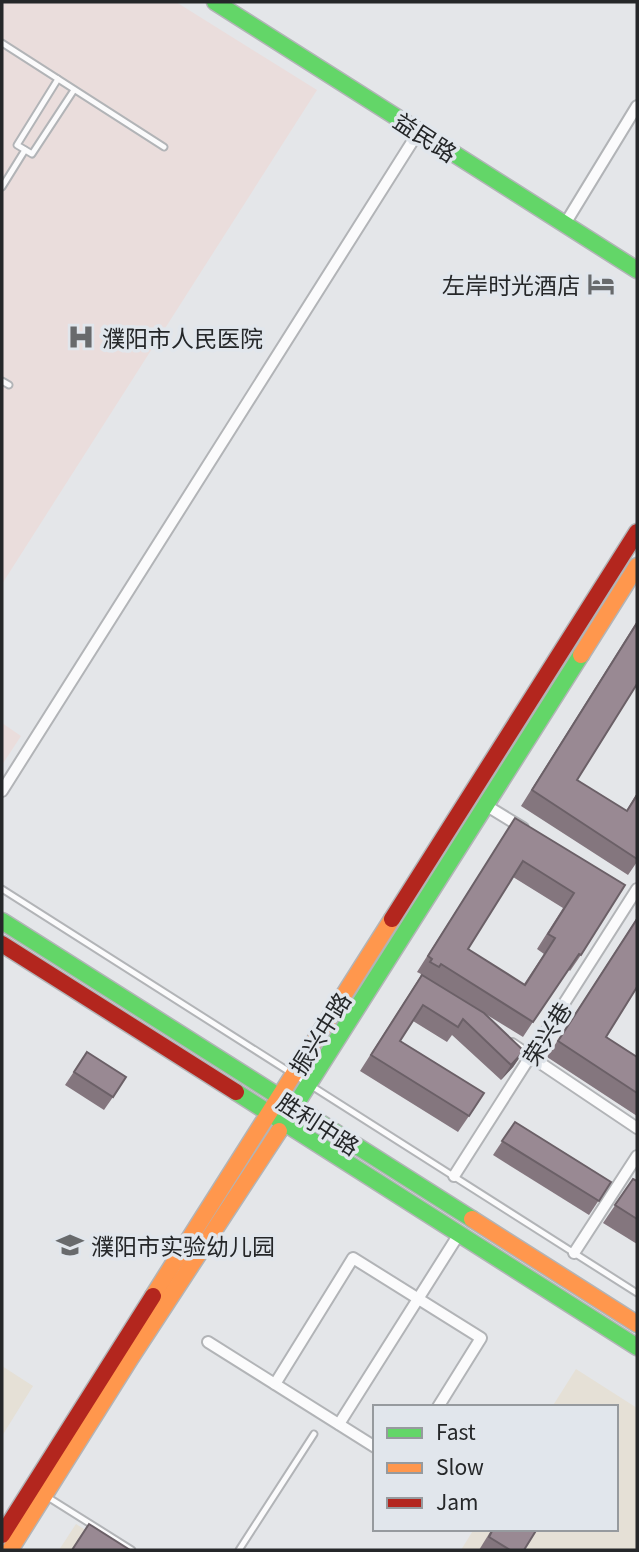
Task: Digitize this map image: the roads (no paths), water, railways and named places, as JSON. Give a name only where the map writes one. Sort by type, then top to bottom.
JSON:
[{"type":"street","name":"益民路","points":[[215,2],[637,270]]},
{"type":"street","points":[[565,224],[637,106]]},
{"type":"street","points":[[2,791],[419,131]]},
{"type":"street","name":"振兴中路","points":[[2,1535],[637,532]]},
{"type":"street","name":"振兴中路","points":[[10,1550],[487,806],[632,587],[637,566]]},
{"type":"street","points":[[487,806],[532,834]]},
{"type":"street","points":[[621,890],[635,896]]},
{"type":"street","name":"荣兴巷","points":[[454,1177],[635,896]]},
{"type":"street","name":"胜利中路","points":[[2,920],[637,1324]]},
{"type":"street","name":"胜利中路","points":[[2,944],[637,1347]]},
{"type":"street","points":[[496,1035],[637,1128]]},
{"type":"street","points":[[574,1253],[637,1156]]},
{"type":"street","points":[[340,1424],[460,1234]]},
{"type":"street","points":[[275,1384],[353,1258],[481,1338],[439,1405]]},
{"type":"street","points":[[208,1342],[373,1446]]},
{"type":"lane","points":[[2,43],[164,147]]},
{"type":"lane","points":[[58,79],[17,145],[33,154],[74,89]]},
{"type":"lane","points":[[2,187],[25,150]]},
{"type":"lane","points":[[2,381],[9,386]]},
{"type":"lane","points":[[2,889],[637,1293]]},
{"type":"lane","points":[[239,1550],[314,1434]]},
{"type":"lane","points":[[45,1496],[132,1550]]},
{"type":"place","name":"左岸时光酒店","points":[[601,284]]},
{"type":"place","name":"濮阳市人民医院","points":[[81,337]]},
{"type":"place","name":"濮阳市实验幼儿园","points":[[70,1245]]}]
